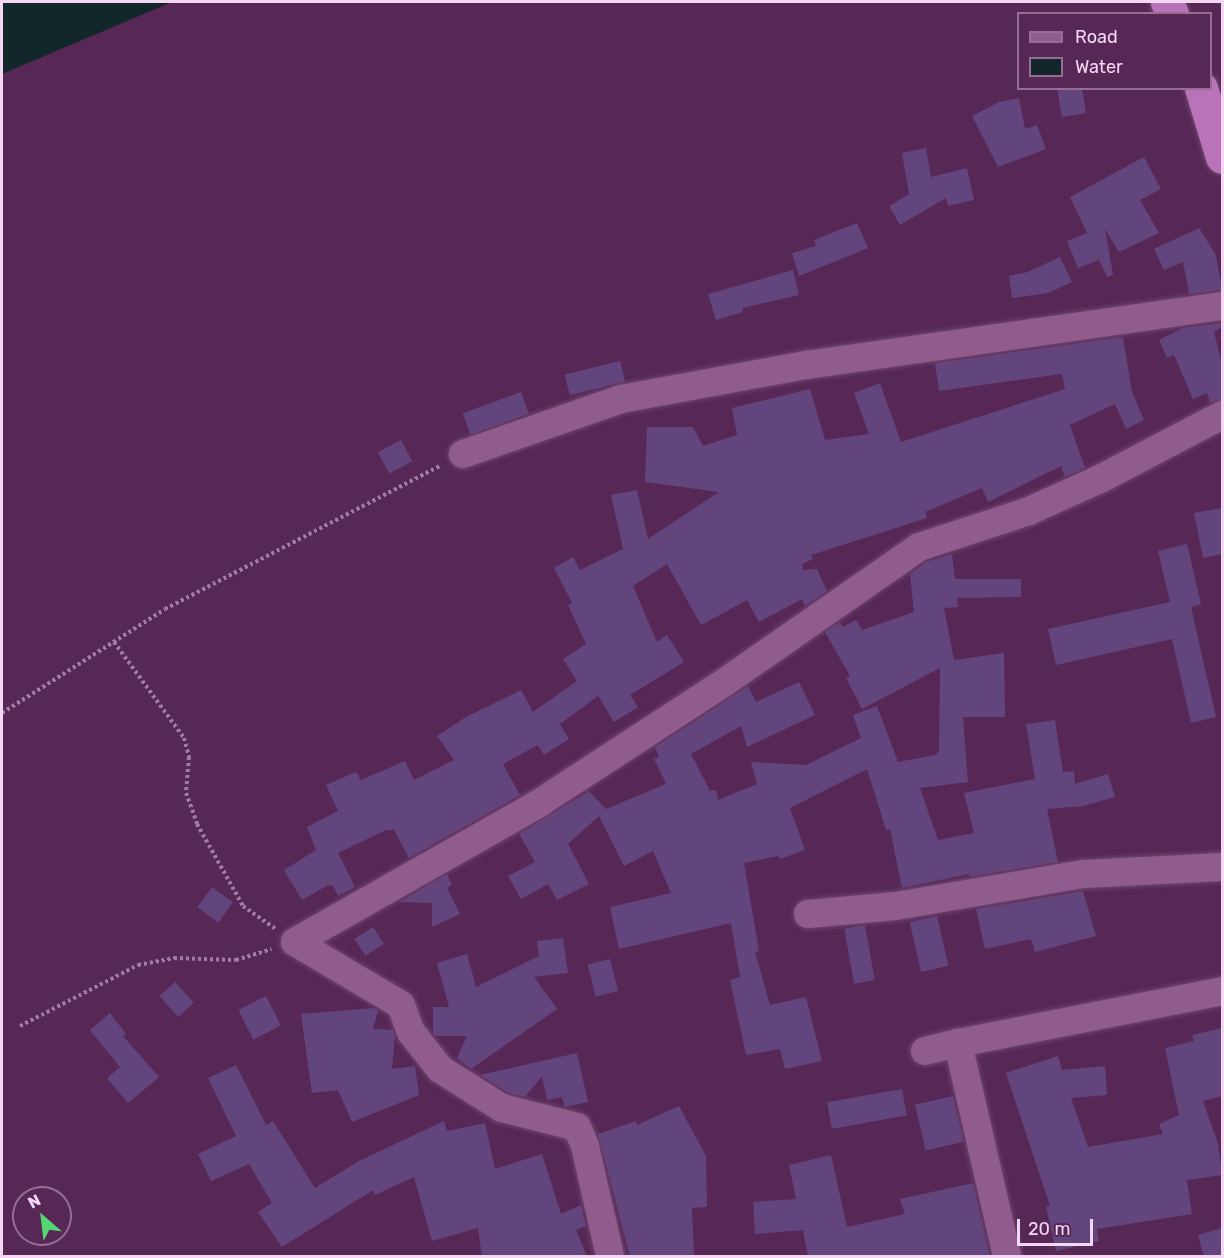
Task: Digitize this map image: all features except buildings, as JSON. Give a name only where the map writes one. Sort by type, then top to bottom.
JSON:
[{"type":"highway","points":[[1202,90],[1222,157]]},
{"type":"street","points":[[463,454],[621,399],[807,365],[1222,306]]},
{"type":"street","points":[[610,1257],[585,1146],[577,1127],[501,1108],[440,1069],[411,1032],[401,1005],[295,942],[541,802],[725,682],[919,547],[1029,511],[1102,478],[1222,415]]},
{"type":"street","points":[[808,914],[896,906],[1084,874],[1222,867]]},
{"type":"street","points":[[925,1051],[1222,990]]},
{"type":"street","points":[[958,1043],[1007,1257]]},
{"type":"path","points":[[2,713],[165,609],[463,454]]},
{"type":"path","points":[[114,642],[184,738],[189,804],[196,824],[243,906],[295,942]]},
{"type":"path","points":[[20,1026],[138,965],[174,958],[236,960],[295,942]]},
{"type":"water","points":[[2,2],[172,2],[2,74]]}]
